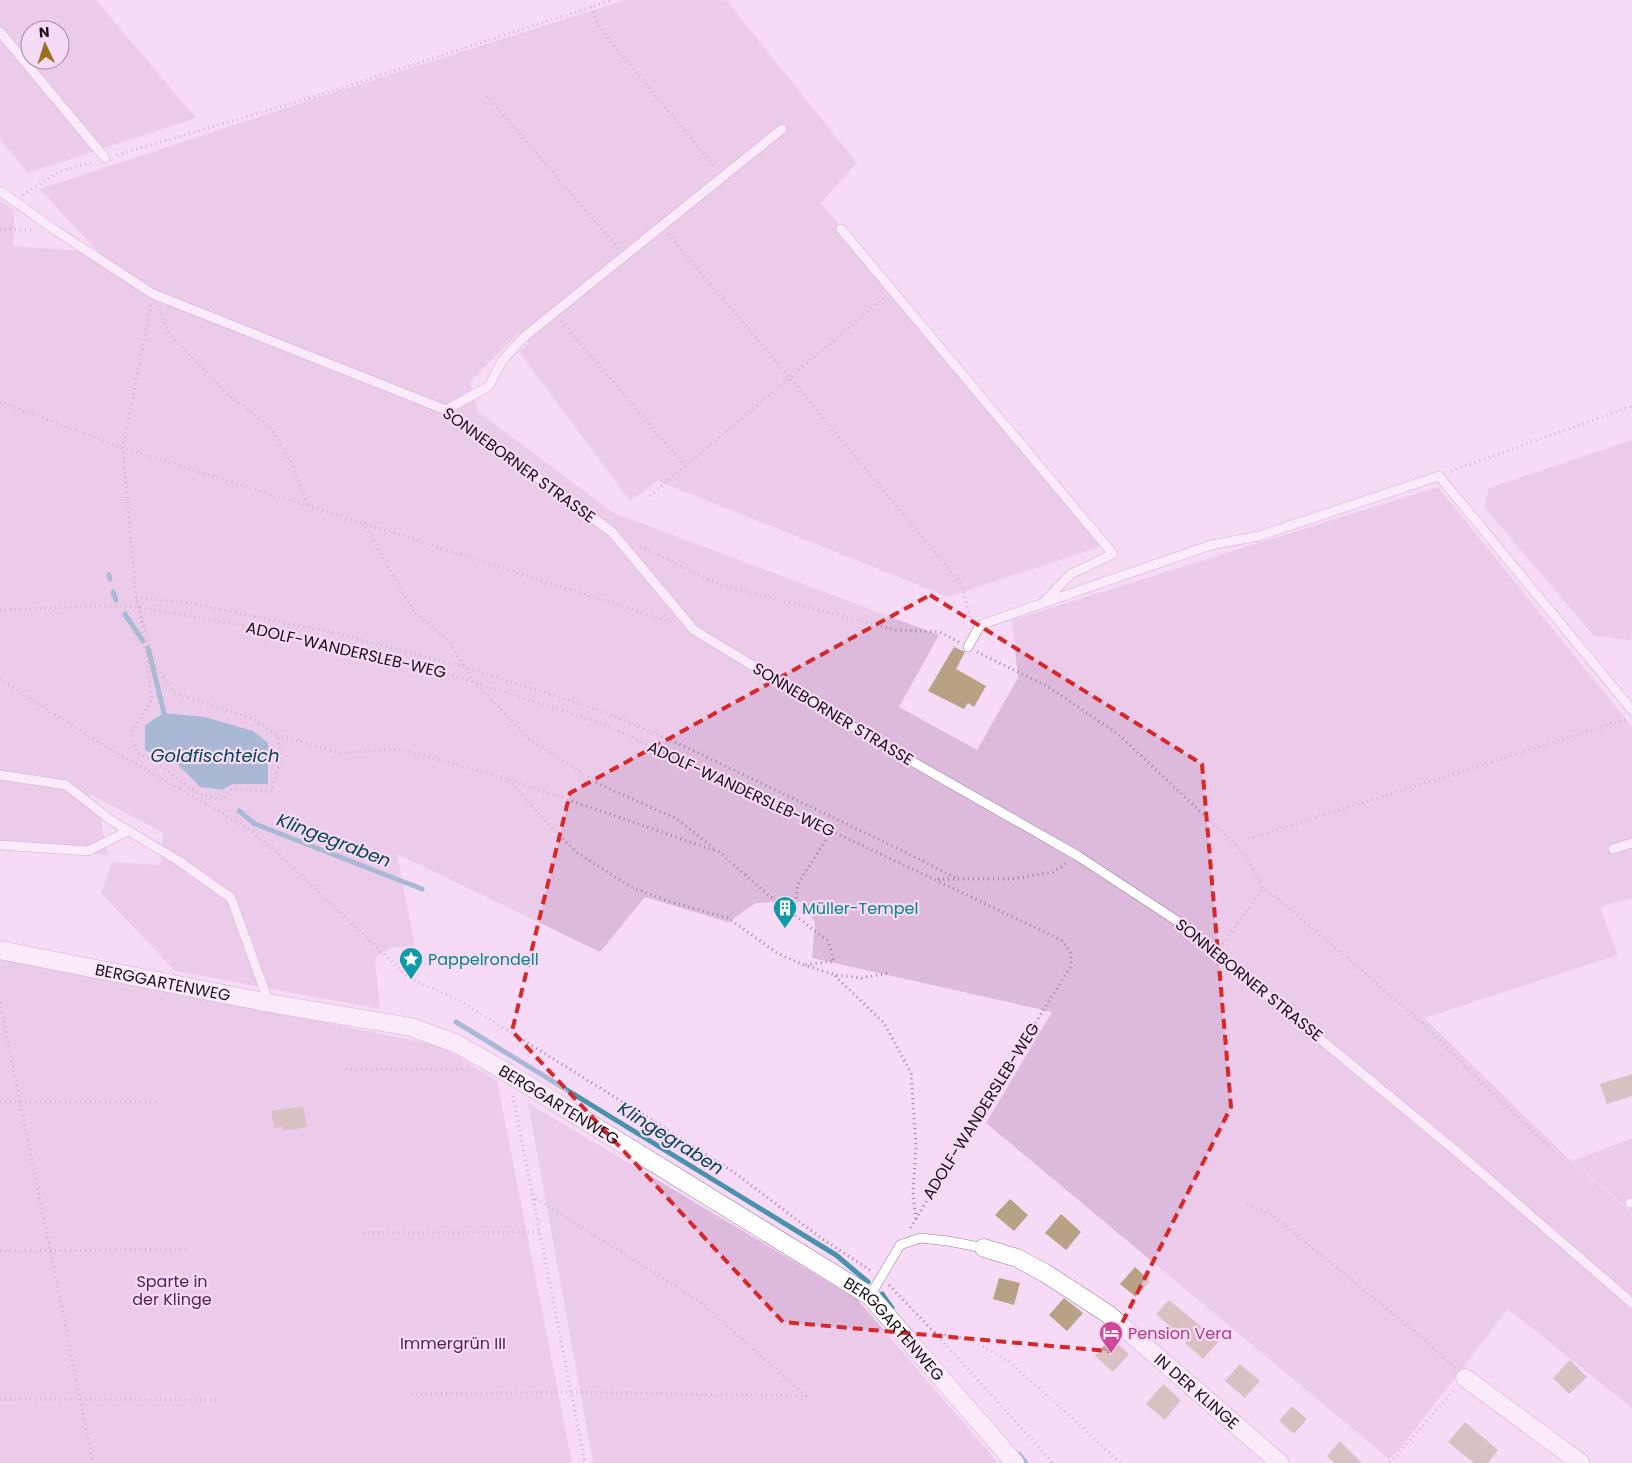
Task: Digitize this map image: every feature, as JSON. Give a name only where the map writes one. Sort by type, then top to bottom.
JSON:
[{"type":"street","name":"BERGGARTENWEG","points":[[0,950],[269,1003],[411,1027],[455,1043],[508,1073],[870,1296],[1015,1463]]},
{"type":"street","name":"IN DER KLINGE","points":[[984,1248],[1017,1258],[1045,1272],[1108,1314],[1280,1463]]},
{"type":"street","points":[[1465,1378],[1581,1463]]},
{"type":"lane","points":[[0,32],[105,158]]},
{"type":"lane","points":[[446,410],[489,386],[502,361],[524,337],[782,128]]},
{"type":"lane","name":"SONNEBORNER STRASSE","points":[[0,191],[153,294],[446,410],[612,532],[694,630],[884,746],[1078,856],[1191,930],[1216,953],[1462,1156],[1632,1303]]},
{"type":"lane","points":[[841,229],[1113,554],[1071,574],[1042,604]]},
{"type":"lane","points":[[968,647],[980,625],[1211,545],[1259,536],[1439,476],[1632,710]]},
{"type":"lane","points":[[0,775],[66,785],[112,821],[179,861],[231,898],[269,1003]]},
{"type":"lane","points":[[0,844],[88,851],[128,831]]},
{"type":"lane","points":[[1613,849],[1632,843]]},
{"type":"lane","points":[[870,1296],[900,1245],[920,1238],[984,1248]]},
{"type":"path","points":[[14,200],[58,172],[316,96],[613,0]]},
{"type":"path","points":[[591,7],[597,22],[606,36],[723,176]]},
{"type":"path","points":[[487,96],[625,256]]},
{"type":"path","points":[[661,226],[962,585],[970,617]]},
{"type":"path","points":[[0,229],[56,230]]},
{"type":"path","points":[[650,496],[892,291]]},
{"type":"path","points":[[153,294],[123,448],[136,598],[155,665],[174,692],[251,718],[277,736],[341,753],[394,749],[430,757],[508,779],[720,852]]},
{"type":"path","points":[[153,294],[168,332],[225,392],[270,426],[293,466],[308,506]]},
{"type":"path","points":[[554,313],[685,466]]},
{"type":"path","points":[[0,402],[123,448],[694,630]]},
{"type":"path","points":[[1439,476],[1632,406]]},
{"type":"path","points":[[362,523],[414,613],[448,640],[474,682],[529,739],[599,784],[677,819],[720,852],[766,893],[828,941],[834,961],[804,965]]},
{"type":"path","points":[[639,545],[718,584],[896,630],[940,632],[1047,686],[1118,734],[1241,850],[1264,888],[1276,896],[1420,1021],[1498,1099],[1551,1148]]},
{"type":"path","points":[[136,598],[190,603],[336,633],[464,667],[609,714],[675,742],[958,879]]},
{"type":"path","name":"ADOLF-WANDERSLEB-WEG","points":[[0,610],[102,606],[139,607],[240,625],[389,657],[474,682],[603,724],[935,879],[1060,940],[1068,947],[1072,954],[1071,966],[900,1245]]},
{"type":"path","points":[[139,607],[152,700],[133,730],[131,737],[138,753],[156,762],[199,794],[222,800],[232,789],[272,791],[280,757],[277,736]]},
{"type":"path","points":[[0,679],[98,742],[246,827],[280,855],[409,978],[460,1001],[651,1120],[735,1174],[821,1238],[881,1278],[935,1333],[1053,1463]]},
{"type":"path","points":[[1248,839],[1632,718]]},
{"type":"path","points":[[508,779],[576,852],[631,887],[671,902],[728,918],[777,952],[804,965],[835,975],[862,978],[890,973]]},
{"type":"path","points":[[794,913],[798,884],[831,832]]},
{"type":"path","points":[[935,879],[1012,878],[1052,872],[1078,856]]},
{"type":"path","points":[[1216,953],[1264,888]]},
{"type":"path","points":[[835,975],[884,1023],[911,1073],[916,1146],[913,1193],[916,1219]]},
{"type":"path","points":[[0,1002],[93,1463]]},
{"type":"path","points":[[346,1069],[472,1069]]},
{"type":"path","points":[[508,1073],[585,1463]]},
{"type":"path","points":[[0,1102],[156,1102]]},
{"type":"path","points":[[411,1394],[571,1392],[806,1396],[698,1300],[533,1198]]},
{"type":"path","points":[[1247,1204],[1272,1214],[1424,1339],[1465,1378],[1390,1463]]},
{"type":"path","points":[[363,1233],[539,1232]]},
{"type":"path","points":[[0,1251],[189,1249]]},
{"type":"path","points":[[935,1333],[972,1340],[1008,1361],[1120,1463]]},
{"type":"path","points":[[0,1399],[218,1400]]},
{"type":"highlighted area","points":[[930,595],[1202,764],[1231,1107],[1108,1351],[783,1322],[512,1031],[570,793]]},
{"type":"green space","points":[[0,0],[96,0],[196,118],[28,173],[0,139]]},
{"type":"green space","points":[[625,0],[726,0],[857,163],[821,203],[1105,545],[948,597],[658,481],[630,501],[519,352],[529,343],[519,332],[470,382],[478,412],[614,513],[939,635],[899,707],[977,750],[1018,678],[1012,620],[1438,487],[1632,727],[1632,898],[1600,907],[1618,955],[1424,1018],[1572,1162],[1632,1213],[1632,1408],[1508,1309],[1400,1449],[1389,1459],[986,1123],[1052,1012],[812,958],[815,923],[805,904],[789,898],[774,902],[756,903],[728,922],[645,897],[600,952],[397,854],[415,946],[390,948],[375,958],[380,1009],[175,971],[101,893],[112,862],[160,865],[163,833],[88,793],[99,810],[108,855],[0,847],[0,201],[15,210],[13,246],[98,252],[40,189],[313,99]],"holes":[[[269,761],[268,784],[233,784],[222,790],[201,787],[178,765]]]},
{"type":"green space","points":[[1632,440],[1632,639],[1628,640],[1594,636],[1484,507],[1489,488]]},
{"type":"green space","name":"Sparte in der Klinge","points":[[0,957],[441,1046],[497,1081],[572,1463],[0,1463]]},
{"type":"green space","points":[[528,1103],[857,1299],[998,1463],[593,1463]]},
{"type":"green space","points":[[1632,1138],[1632,1212],[1572,1161]]},
{"type":"water","name":"Goldfischteich","points":[[164,713],[205,717],[253,731],[268,743],[268,784],[233,784],[222,790],[200,787],[178,765],[145,750],[145,725]]},
{"type":"building","points":[[954,647],[965,652],[956,669],[986,686],[974,707],[968,703],[964,709],[928,691]]},
{"type":"building","points":[[1632,1074],[1632,1096],[1607,1104],[1600,1084]]},
{"type":"building","points":[[303,1106],[307,1127],[283,1131],[283,1126],[274,1128],[271,1111]]},
{"type":"building","points":[[1010,1199],[1028,1215],[1014,1231],[995,1215]]},
{"type":"building","points":[[1061,1214],[1081,1232],[1066,1250],[1045,1233]]},
{"type":"building","points":[[1135,1267],[1150,1281],[1136,1297],[1120,1284]]},
{"type":"building","points":[[999,1278],[1020,1283],[1014,1305],[993,1299]]},
{"type":"building","points":[[1064,1298],[1083,1313],[1067,1331],[1049,1315]]},
{"type":"building","points":[[1169,1300],[1219,1341],[1203,1359],[1185,1343],[1187,1341],[1156,1314]]},
{"type":"building","points":[[1111,1338],[1129,1354],[1113,1372],[1095,1356]]},
{"type":"building","points":[[1570,1360],[1587,1377],[1569,1394],[1553,1378]]},
{"type":"building","points":[[1240,1364],[1260,1381],[1245,1398],[1225,1381]]},
{"type":"building","points":[[1163,1384],[1181,1400],[1165,1420],[1146,1404]]},
{"type":"building","points":[[1292,1406],[1307,1419],[1294,1434],[1279,1421]]},
{"type":"building","points":[[1465,1422],[1498,1450],[1488,1463],[1474,1463],[1448,1442]]},
{"type":"building","points":[[1340,1441],[1362,1463],[1334,1463],[1327,1456]]},
{"type":"waterway","name":"Klingegraben","points":[[109,575],[110,579]]},
{"type":"waterway","name":"Klingegraben","points":[[113,592],[116,600]]},
{"type":"waterway","name":"Klingegraben","points":[[125,614],[143,641]]},
{"type":"waterway","name":"Klingegraben","points":[[148,648],[164,713],[167,717]]},
{"type":"waterway","name":"Klingegraben","points":[[239,811],[255,824],[422,889]]},
{"type":"waterway","name":"Klingegraben","points":[[456,1022],[836,1255],[868,1282]]},
{"type":"waterway","name":"Klingegraben","points":[[882,1294],[892,1308]]},
{"type":"waterway","name":"Klingegraben","points":[[1019,1454],[1026,1463]]},
{"type":"place","name":"Müller-Tempel","points":[[785,929]]},
{"type":"place","name":"Pappelrondell","points":[[411,980]]},
{"type":"place","name":"Pension Vera","points":[[1111,1354]]},
{"type":"park label","name":"Immergrün III","points":[[453,1343]]}]
